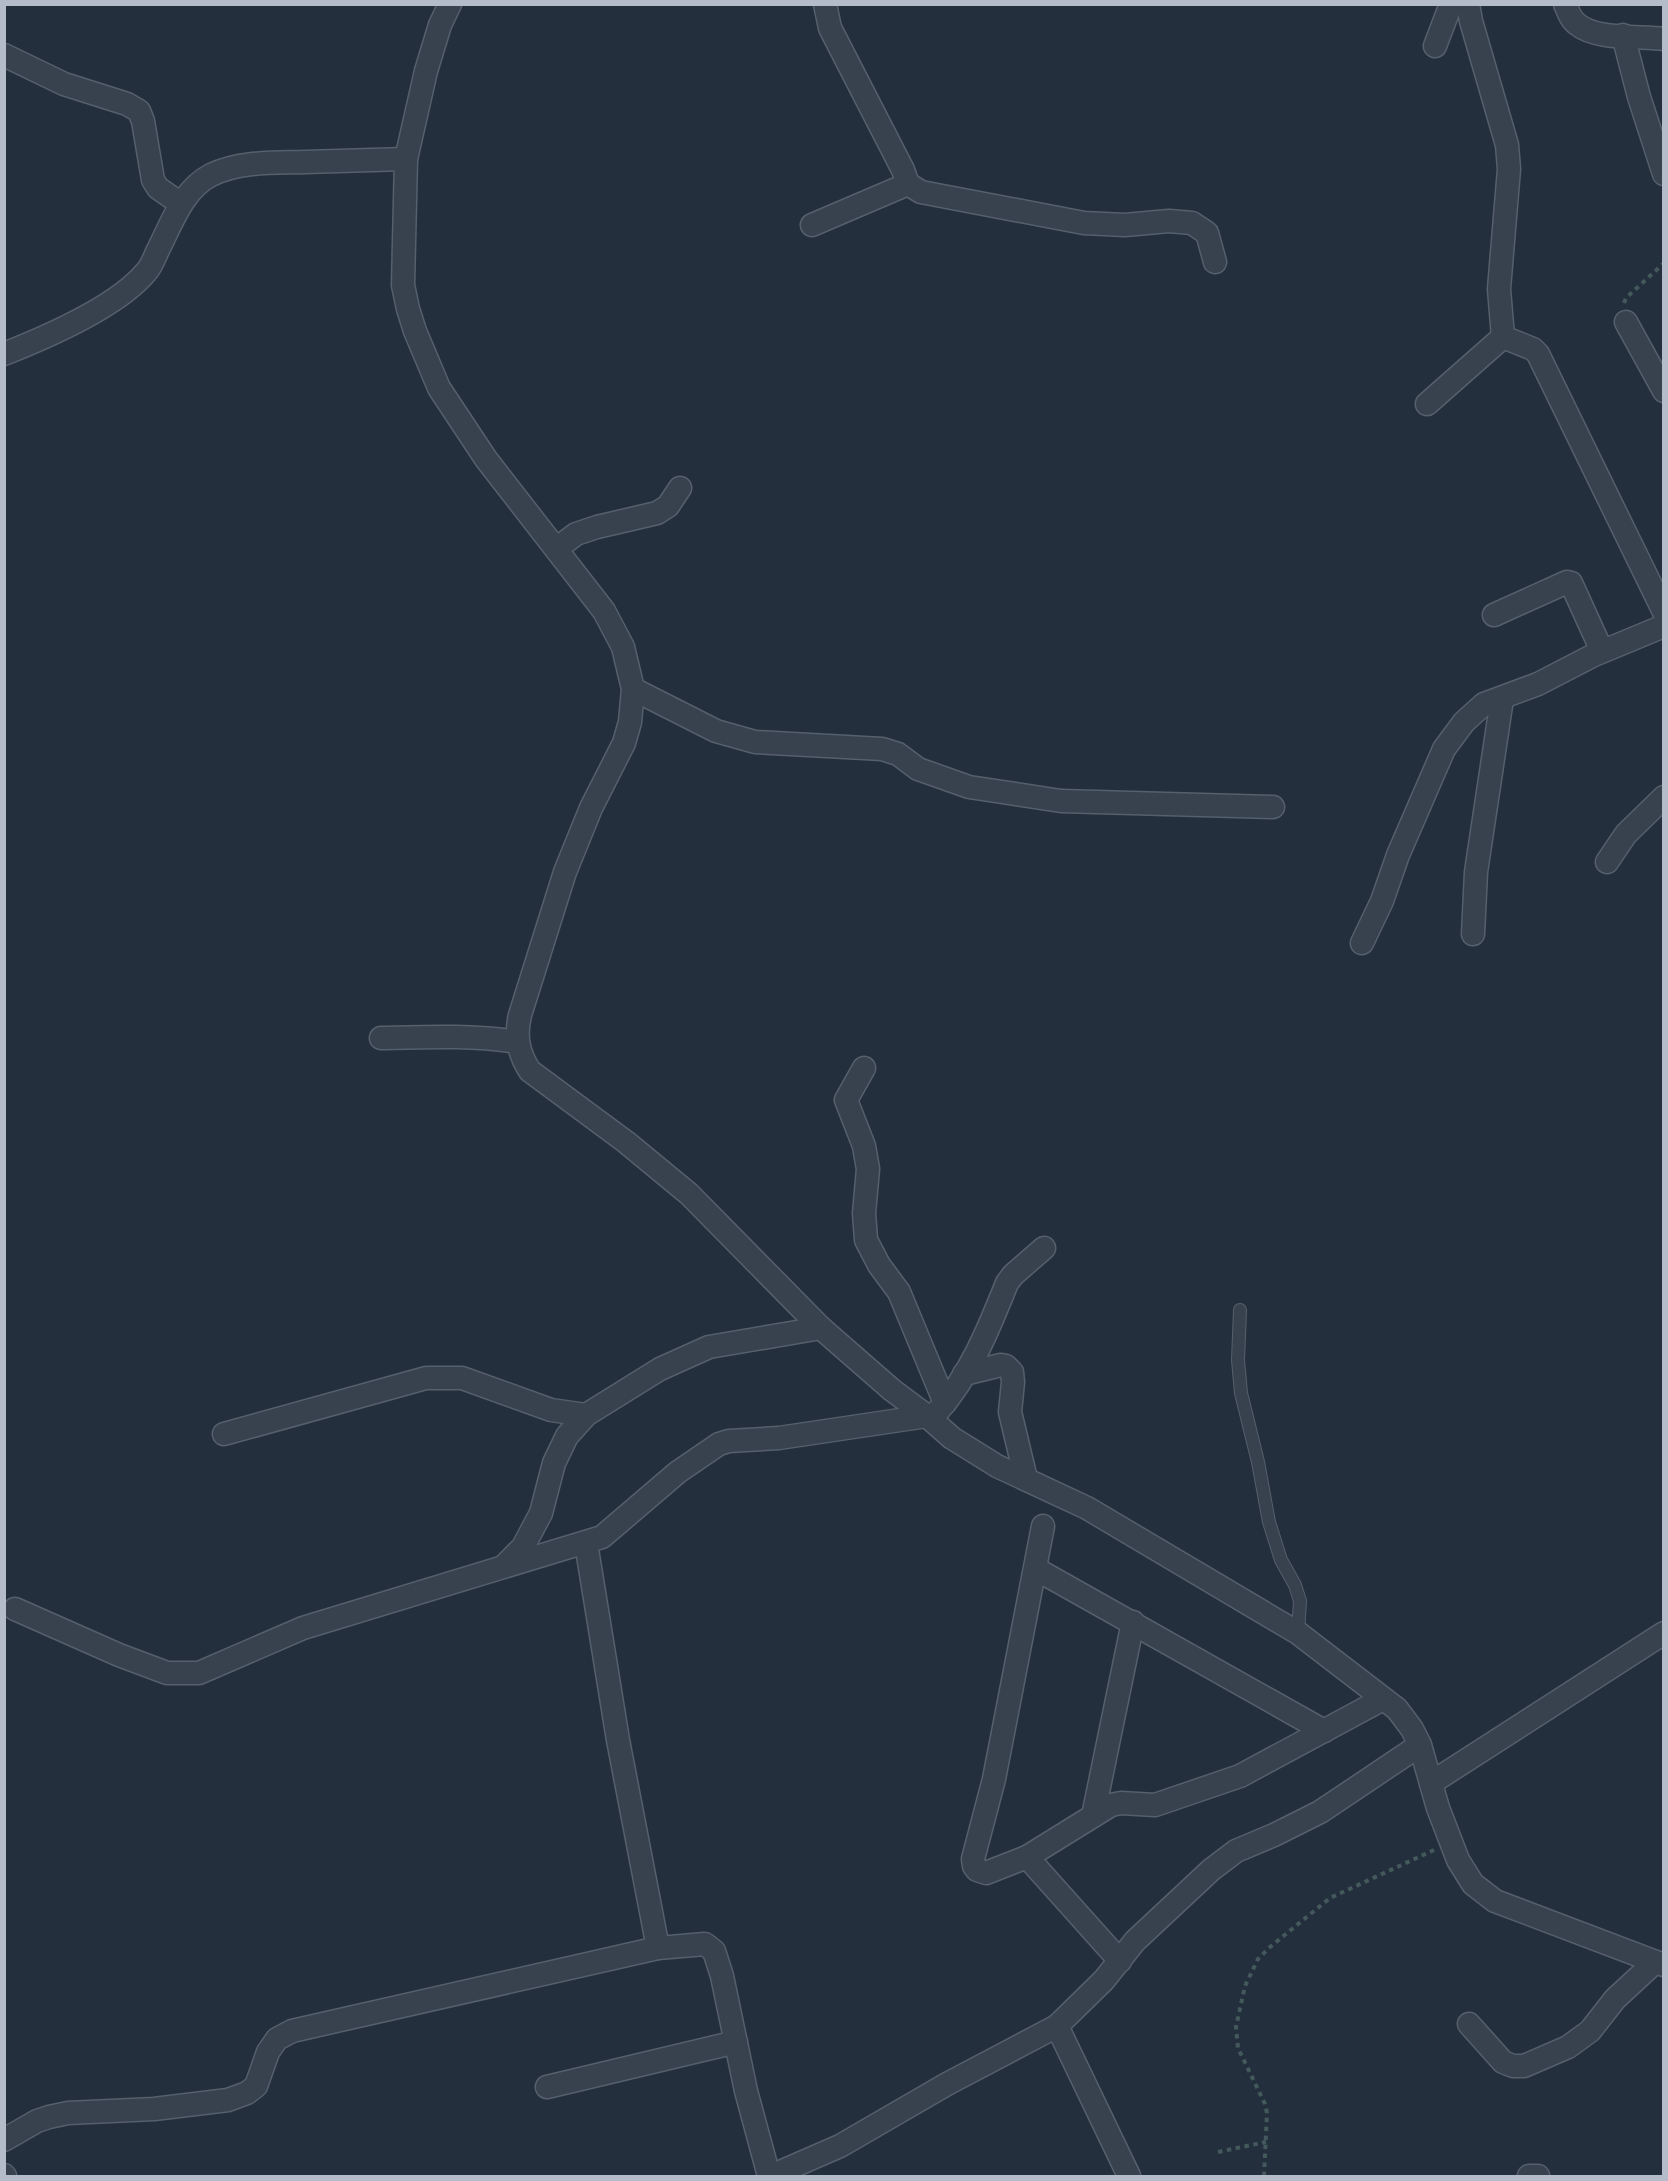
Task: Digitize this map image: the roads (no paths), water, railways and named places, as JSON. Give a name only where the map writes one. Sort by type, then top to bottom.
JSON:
[{"type":"street","points":[[450,4],[426,71],[406,159],[403,285],[415,331],[439,388],[486,459],[604,611],[623,647],[633,689],[630,722],[624,743],[591,808],[557,895],[520,1015],[517,1028],[521,1056],[530,1071],[626,1142],[689,1194],[820,1328],[892,1390],[934,1413]]},
{"type":"street","points":[[825,4],[830,28],[908,184],[921,192],[1084,223],[1125,225],[1169,221],[1192,223],[1207,233],[1215,262]]},
{"type":"street","points":[[1435,46],[1451,4]]},
{"type":"street","points":[[1468,4],[1507,145],[1509,169],[1499,289],[1503,338]]},
{"type":"street","points":[[1564,4],[1574,23],[1583,29],[1597,33],[1664,39]]},
{"type":"street","points":[[1623,35],[1639,97],[1664,174]]},
{"type":"street","points":[[4,55],[64,84],[127,104],[139,111],[143,121],[153,180],[158,188],[181,204]]},
{"type":"street","points":[[4,354],[29,344],[104,306],[129,290],[148,270],[181,204],[194,187],[210,176],[230,168],[261,164],[406,159]]},
{"type":"street","points":[[812,225],[908,184]]},
{"type":"street","points":[[1626,322],[1664,391]]},
{"type":"street","points":[[1427,404],[1503,338]]},
{"type":"street","points":[[1503,338],[1533,349],[1539,354],[1664,612]]},
{"type":"street","points":[[556,549],[576,534],[657,513],[668,506],[681,488]]},
{"type":"street","points":[[1494,615],[1567,582],[1571,583],[1602,651]]},
{"type":"street","points":[[1362,943],[1382,901],[1398,855],[1444,749],[1464,722],[1484,704],[1538,684],[1602,651],[1664,626]]},
{"type":"street","points":[[633,689],[716,731],[755,742],[882,749],[898,754],[918,769],[969,788],[1061,801],[1273,807]]},
{"type":"street","points":[[1473,934],[1476,872],[1502,699]]},
{"type":"street","points":[[1607,862],[1626,834],[1664,797]]},
{"type":"street","points":[[381,1038],[436,1036],[518,1042]]},
{"type":"street","points":[[864,1068],[846,1100],[864,1146],[868,1169],[864,1213],[866,1240],[879,1265],[899,1292],[934,1413],[952,1438],[997,1466],[1087,1508],[1298,1634],[1397,1709],[1412,1729],[1420,1745],[1450,1842],[1465,1874],[1484,1894],[1495,1901],[1659,1964]]},
{"type":"street","points":[[15,1609],[118,1655],[167,1673],[200,1673],[303,1628],[602,1538],[678,1472],[719,1444],[729,1441],[779,1438],[934,1413],[964,1374],[994,1317],[1007,1283],[1044,1248]]},
{"type":"street","points":[[503,1567],[523,1547],[541,1513],[554,1463],[567,1436],[586,1415],[660,1369],[709,1347],[820,1328]]},
{"type":"street","points":[[964,1374],[1001,1365],[1006,1366],[1012,1372],[1010,1412],[1026,1479]]},
{"type":"street","points":[[224,1434],[426,1378],[445,1377],[462,1378],[551,1410],[586,1415]]},
{"type":"street","points":[[1043,1526],[994,1779],[973,1859],[977,1870],[986,1873],[1027,1857],[1111,1805],[1121,1803],[1155,1805],[1240,1776],[1383,1699]]},
{"type":"street","points":[[586,1543],[618,1740],[658,1948]]},
{"type":"street","points":[[1036,1569],[1324,1731]]},
{"type":"street","points":[[1093,1816],[1133,1622]]},
{"type":"street","points":[[1431,1783],[1664,1633]]},
{"type":"street","points":[[4,2140],[49,2116],[154,2109],[228,2100],[247,2093],[256,2086],[268,2052],[277,2039],[292,2031],[658,1948],[705,1944],[714,1951],[770,2176],[840,2146],[947,2084],[1057,2026],[1104,1980],[1135,1941],[1211,1870],[1236,1851],[1320,1812],[1420,1745]]},
{"type":"street","points":[[1027,1857],[1120,1961]]},
{"type":"street","points":[[1469,2024],[1503,2062],[1513,2066],[1524,2066],[1568,2047],[1590,2031],[1615,1999],[1659,1964]]},
{"type":"street","points":[[1057,2026],[1129,2176]]},
{"type":"street","points":[[547,2087],[736,2042]]},
{"type":"street","points":[[1529,2176],[1538,2176]]},
{"type":"lane","points":[[1240,1310],[1238,1360],[1241,1393],[1258,1462],[1269,1522],[1281,1560],[1295,1586],[1299,1601],[1298,1634]]}]
